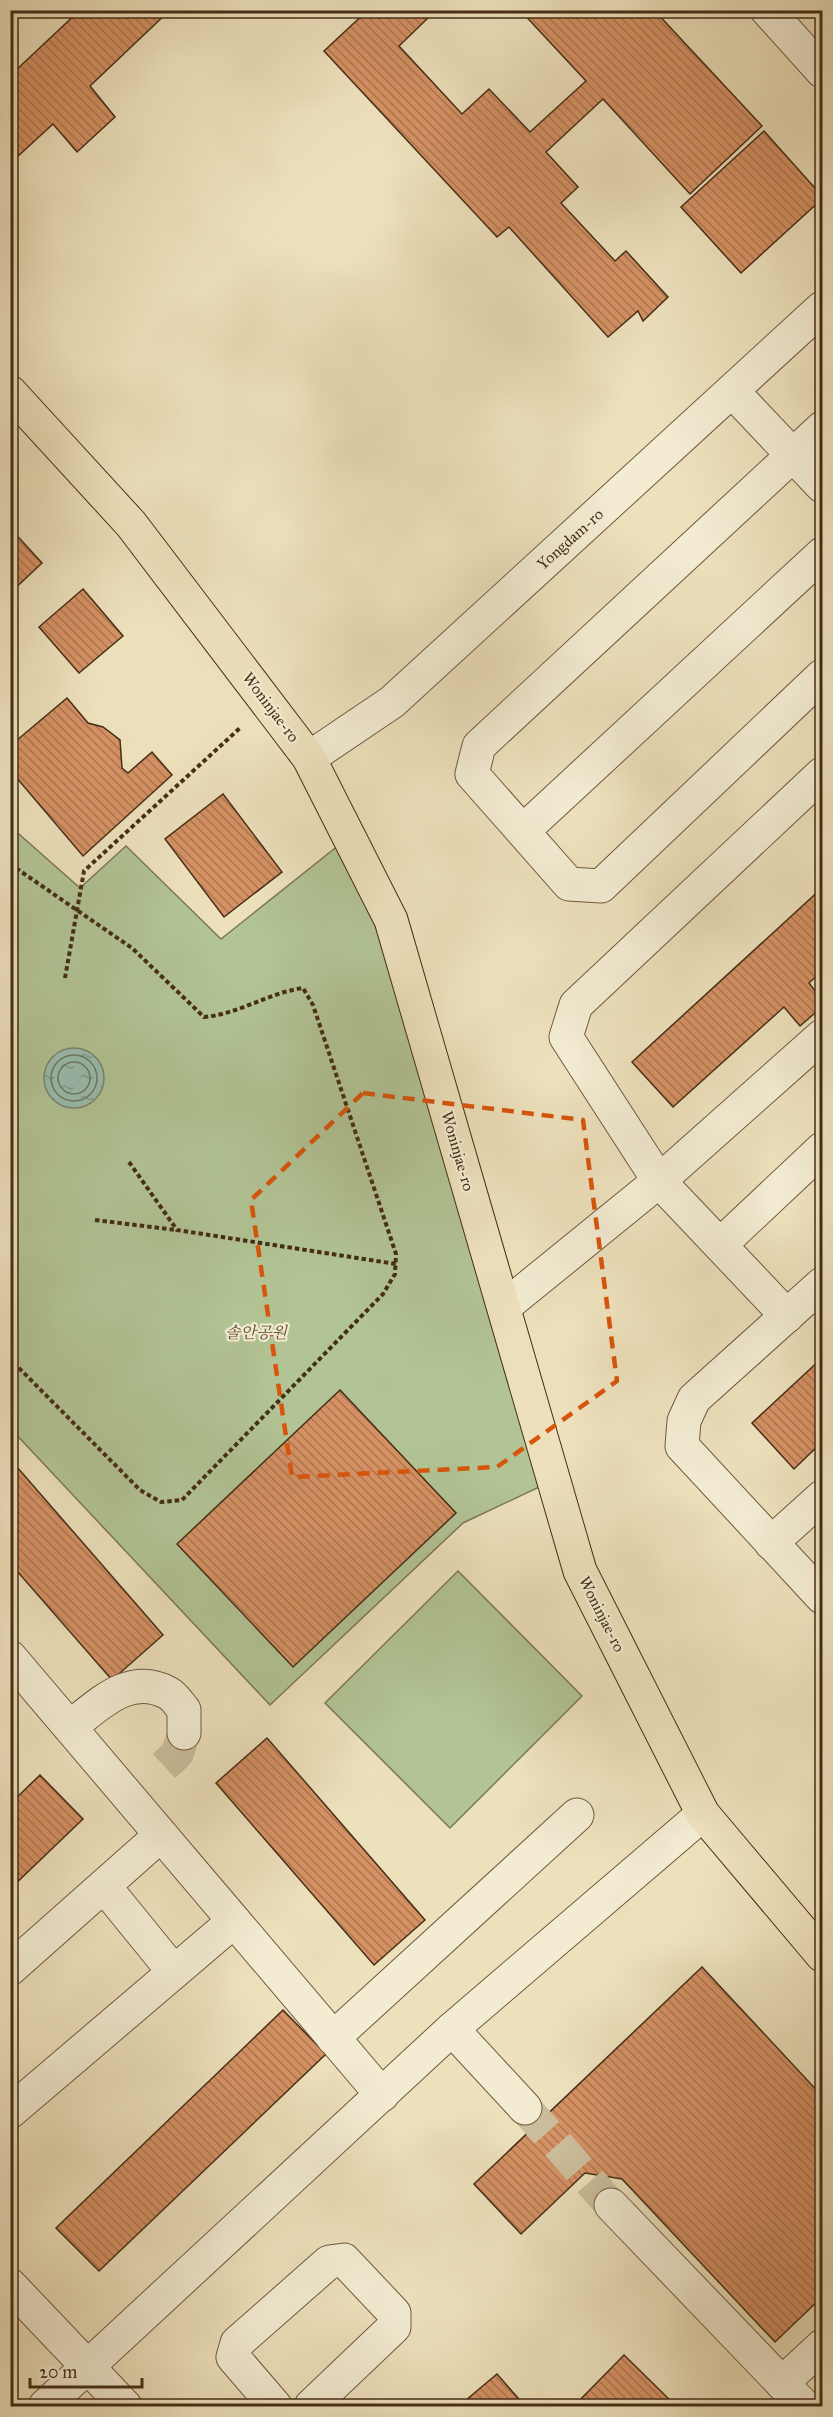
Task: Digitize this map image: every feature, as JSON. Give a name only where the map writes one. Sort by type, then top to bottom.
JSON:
[{"type":"main road","name":"Woninjae-ro","points":[[10,392],[131,524],[309,758],[391,920],[580,1571],[703,1814],[822,1955]]},
{"type":"street","points":[[769,11],[822,71]]},
{"type":"street","name":"Yongdam-ro","points":[[309,758],[392,702],[822,308]]},
{"type":"street","points":[[732,390],[822,486]]},
{"type":"street","points":[[822,428],[479,746],[472,774],[569,884],[601,886],[822,676]]},
{"type":"street","points":[[523,831],[822,554]]},
{"type":"street","points":[[787,1316],[659,1181],[566,1037],[576,1005],[822,774]]},
{"type":"street","points":[[504,1307],[659,1181],[822,1036]]},
{"type":"street","points":[[720,1245],[822,1149]]},
{"type":"street","points":[[822,1284],[694,1400],[684,1421],[682,1446],[822,1597]]},
{"type":"street","points":[[771,1543],[822,1497]]},
{"type":"street","points":[[14,1667],[70,1727],[382,2095]]},
{"type":"street","points":[[70,1727],[120,1689],[143,1685],[169,1693],[184,1710],[184,1733]]},
{"type":"street","points":[[45,2406],[452,2029],[703,1814]]},
{"type":"street","points":[[333,2038],[577,1815]]},
{"type":"street","points":[[10,1969],[161,1834]]},
{"type":"street","points":[[104,1886],[174,1972]]},
{"type":"street","points":[[10,2112],[234,1920]]},
{"type":"street","points":[[452,2029],[525,2108]]},
{"type":"street","points":[[611,2205],[804,2406]]},
{"type":"street","points":[[275,2406],[233,2358],[237,2343],[329,2262],[344,2260],[394,2313],[394,2327],[311,2406]]},
{"type":"street","points":[[10,2285],[125,2406]]},
{"type":"street","points":[[782,2383],[822,2346]]},
{"type":"path","points":[[65,978],[84,871],[268,702]]},
{"type":"path","points":[[10,864],[132,948],[204,1017],[222,1016],[287,990],[303,988],[313,1005],[396,1254],[395,1274],[383,1294],[182,1500],[161,1503],[140,1490],[10,1359]]},
{"type":"path","points":[[129,1162],[177,1230]]},
{"type":"path","points":[[95,1220],[177,1230],[396,1264]]},
{"type":"highlighted area","points":[[363,1093],[583,1120],[617,1381],[497,1467],[292,1477],[251,1200]]},
{"type":"green space","name":"솔안공원","points":[[11,827],[80,888],[126,846],[221,939],[349,837],[554,1480],[463,1523],[270,1705],[11,1429]]},
{"type":"green space","points":[[458,1571],[582,1696],[450,1828],[325,1703]]},
{"type":"water","points":[[74,1048],[95,1057],[104,1078],[95,1099],[74,1108],[53,1099],[44,1078],[53,1057]]},
{"type":"building","points":[[80,10],[170,10],[90,86],[115,117],[77,152],[53,124],[16,158],[10,152],[10,70],[13,73]]},
{"type":"building","points":[[368,10],[420,10],[427,19],[399,46],[462,114],[489,89],[530,132],[586,81],[520,10],[654,10],[762,126],[690,194],[603,99],[546,152],[578,187],[561,203],[615,261],[626,251],[668,297],[643,321],[638,311],[608,337],[509,227],[497,237],[324,51]]},
{"type":"building","points":[[764,131],[822,196],[822,199],[741,273],[681,207]]},
{"type":"building","points":[[10,528],[42,563],[10,593]]},
{"type":"building","points":[[83,589],[123,636],[79,673],[39,627]]},
{"type":"building","points":[[67,698],[88,723],[103,727],[120,740],[122,768],[128,773],[152,752],[172,775],[83,856],[10,770],[10,746]]},
{"type":"building","points":[[223,794],[282,872],[224,917],[165,839]]},
{"type":"building","points":[[822,888],[822,971],[809,983],[822,1000],[822,1007],[800,1026],[784,1007],[673,1107],[632,1062]]},
{"type":"building","points":[[822,1358],[822,1442],[794,1469],[752,1423]]},
{"type":"building","points":[[340,1390],[456,1513],[293,1667],[177,1544]]},
{"type":"building","points":[[10,1459],[163,1635],[112,1680],[10,1563]]},
{"type":"building","points":[[267,1738],[425,1920],[374,1965],[216,1783]]},
{"type":"building","points":[[40,1775],[83,1819],[10,1889],[10,1804]]},
{"type":"building","points":[[702,1967],[822,2096],[822,2297],[775,2342],[622,2179],[585,2173],[521,2234],[474,2184]]},
{"type":"building","points":[[283,2010],[326,2054],[99,2271],[56,2228]]},
{"type":"building","points":[[624,2355],[676,2406],[581,2406],[577,2403]]},
{"type":"building","points":[[497,2374],[525,2406],[459,2406]]},
{"type":"tunnel","points":[[164,1766],[177,1754],[184,1733]]},
{"type":"tunnel","points":[[525,2108],[611,2205]]}]
